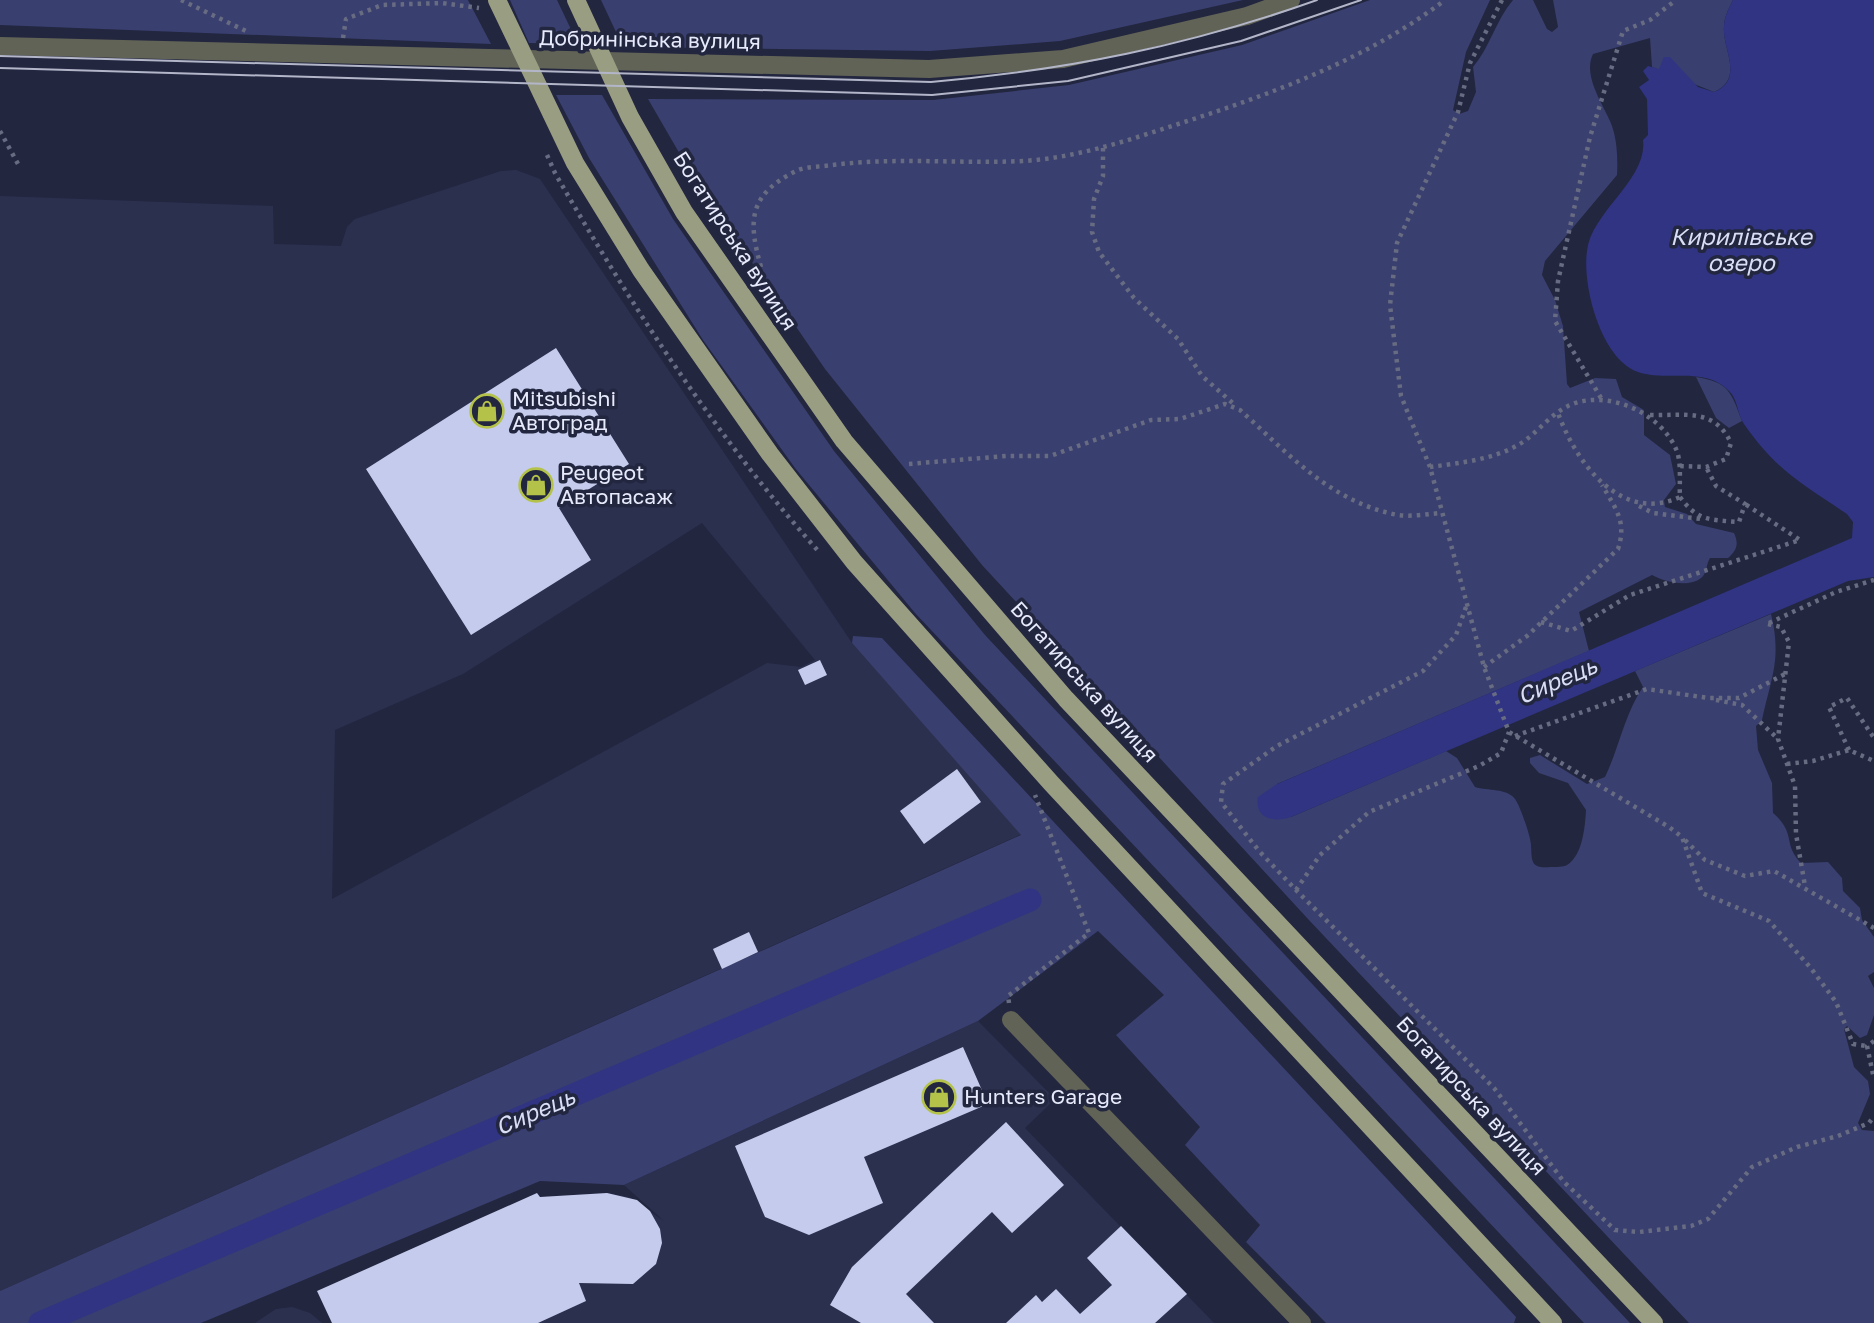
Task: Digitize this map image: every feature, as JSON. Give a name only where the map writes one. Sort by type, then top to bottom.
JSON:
[{"type":"main road","points":[[497,0],[575,163],[641,270],[770,454],[854,562],[1051,783],[1546,1321]]},
{"type":"main road","name":"Богатирська вулиця","points":[[576,0],[630,117],[684,212],[844,441],[1066,699],[1654,1323]]},
{"type":"street","name":"Добринінська вулиця","points":[[0,46],[343,51],[929,69],[1063,59],[1247,16],[1291,0]]},
{"type":"street","points":[[1011,1020],[1302,1323]]},
{"type":"path","points":[[181,0],[257,37]]},
{"type":"path","points":[[761,267],[751,225],[755,207],[764,193],[797,170],[881,159],[1024,161],[1103,148],[1226,108],[1338,64],[1445,0]]},
{"type":"path","points":[[1502,0],[1470,63],[1458,112],[1397,243],[1391,305],[1401,396],[1430,467],[1466,607],[1491,689],[1509,732],[1669,827],[1705,860],[1745,876],[1774,871],[1805,886],[1874,928]]},
{"type":"path","points":[[1601,398],[1555,321],[1558,281],[1590,137],[1623,31],[1650,20],[1676,0]]},
{"type":"path","points":[[343,51],[345,19],[382,5],[442,3],[479,8]]},
{"type":"path","points":[[0,131],[18,164]]},
{"type":"path","points":[[1103,148],[1102,176],[1094,200],[1093,221],[1099,252],[1134,298],[1178,339],[1202,376],[1326,487],[1401,516],[1441,513]]},
{"type":"path","points":[[1430,467],[1483,458],[1518,445],[1568,405],[1601,398],[1649,415],[1710,417],[1724,429],[1731,443],[1726,459],[1706,467],[1679,466]]},
{"type":"path","points":[[909,464],[1006,456],[1050,456],[1151,420],[1180,419],[1225,404],[1240,410]]},
{"type":"path","points":[[1484,667],[1541,622],[1618,549],[1624,532],[1617,510],[1600,481],[1576,453],[1558,413]]},
{"type":"path","points":[[1649,415],[1676,449],[1680,497],[1692,513],[1709,520]]},
{"type":"path","points":[[1541,622],[1571,631],[1630,596],[1800,540],[1716,486],[1706,467]]},
{"type":"path","points":[[1600,481],[1653,513],[1739,522],[1745,505]]},
{"type":"path","points":[[1635,504],[1665,504],[1680,497]]},
{"type":"path","points":[[1805,886],[1796,834],[1795,786],[1778,739],[1789,642],[1781,627],[1768,624],[1836,592],[1874,580]]},
{"type":"path","points":[[1466,607],[1456,635],[1423,671],[1277,746],[1223,785],[1222,802],[1259,850],[1494,1088],[1564,1182],[1615,1230],[1639,1232],[1691,1226],[1708,1219],[1752,1167],[1797,1147],[1838,1136],[1869,1123],[1874,1116]]},
{"type":"path","points":[[1708,698],[1739,698],[1785,674]]},
{"type":"path","points":[[1516,736],[1647,689],[1742,705],[1778,739]]},
{"type":"path","points":[[1849,750],[1829,707],[1847,698],[1874,738]]},
{"type":"path","points":[[1296,890],[1320,855],[1369,812],[1479,766],[1501,753],[1509,732]]},
{"type":"path","points":[[1787,764],[1814,761],[1849,750],[1874,761]]},
{"type":"path","points":[[1011,1020],[1009,996],[1089,933],[1032,788]]},
{"type":"path","points":[[1682,837],[1702,893],[1769,921],[1810,967],[1836,1002],[1853,1044],[1867,1046],[1874,1041]]},
{"type":"path","points":[[1867,1046],[1874,1079]]},
{"type":"shaded area","points":[[0,0],[468,0],[491,44],[0,25]]},
{"type":"shaded area","points":[[510,0],[557,0],[578,44],[529,43]]},
{"type":"shaded area","points":[[601,0],[1243,0],[1060,41],[930,51],[623,47]]},
{"type":"shaded area","points":[[1370,0],[1490,0],[1466,52],[1453,110],[1459,114],[1468,111],[1476,92],[1473,67],[1513,0],[1533,0],[1547,29],[1552,32],[1558,27],[1553,0],[1733,0],[1724,27],[1730,71],[1723,86],[1714,92],[1652,67],[1650,38],[1593,54],[1590,71],[1614,133],[1617,175],[1545,261],[1542,275],[1555,300],[1563,326],[1567,384],[1570,388],[1595,378],[1616,379],[1622,397],[1644,410],[1644,435],[1670,455],[1676,484],[1664,500],[1665,507],[1687,514],[1696,524],[1734,533],[1737,544],[1728,558],[1710,558],[1704,574],[1696,581],[1676,583],[1652,575],[1579,612],[1589,651],[1277,784],[1291,817],[1446,751],[1457,758],[1475,787],[1512,795],[1520,808],[1531,841],[1532,860],[1536,865],[1565,866],[1580,847],[1586,810],[1568,783],[1539,773],[1530,763],[1530,758],[1540,755],[1587,784],[1605,777],[1631,708],[1643,687],[1635,671],[1771,614],[1776,644],[1774,668],[1762,720],[1756,726],[1758,750],[1772,783],[1773,813],[1785,827],[1792,850],[1801,863],[1828,862],[1842,878],[1843,891],[1860,908],[1862,920],[1874,937],[1874,972],[1868,976],[1874,988],[1874,1015],[1867,1035],[1860,1038],[1847,1026],[1844,1029],[1854,1067],[1868,1081],[1870,1094],[1858,1123],[1862,1130],[1874,1131],[1874,1323],[1689,1323],[1308,919],[982,565],[825,369],[692,175],[648,99],[933,100],[1069,85],[1242,45]]},
{"type":"shaded area","points":[[556,95],[602,95],[673,219],[834,451],[985,635],[1630,1323],[1584,1323],[915,613],[795,468],[703,340],[589,158]]},
{"type":"shaded area","points":[[516,170],[540,179],[852,643],[1022,834],[0,1291],[0,196],[273,206],[274,244],[341,246],[347,227],[355,219],[501,171]],"holes":[[[702,523],[815,660],[801,667],[767,663],[332,899],[335,730],[463,674]]]},
{"type":"shaded area","points":[[1696,377],[1722,385],[1735,403],[1742,421],[1729,428],[1716,418]]},
{"type":"shaded area","points":[[853,636],[882,638],[1516,1317],[1514,1323],[1326,1323],[1246,1242],[1260,1225],[1185,1145],[1200,1127],[1116,1035],[1164,995],[1098,931],[978,1021],[624,1185],[540,1181],[201,1323],[0,1323],[0,1291],[1021,835],[852,643]]},
{"type":"shaded area","points":[[978,1021],[1055,1099],[1025,1128],[1214,1323],[332,1323],[540,1197],[607,1193],[629,1197],[664,1221],[624,1185]]},
{"type":"shaded area","points":[[292,1307],[310,1313],[322,1323],[255,1323],[276,1309]]},
{"type":"water","name":"Кирилівське озеро","points":[[1733,0],[1874,0],[1874,577],[1848,581],[1291,817],[1279,820],[1267,818],[1259,810],[1258,797],[1277,784],[1852,538],[1853,522],[1847,514],[1791,475],[1767,453],[1744,424],[1729,391],[1709,379],[1649,375],[1625,365],[1604,337],[1591,301],[1586,266],[1591,237],[1637,168],[1643,140],[1648,135],[1647,99],[1639,87],[1649,80],[1643,71],[1648,66],[1659,69],[1664,57],[1670,57],[1698,87],[1714,92],[1723,86],[1730,72],[1724,23]]},
{"type":"building","points":[[556,348],[629,464],[559,508],[591,560],[471,635],[366,469]]},
{"type":"building","points":[[820,660],[827,675],[805,685],[798,670]]},
{"type":"building","points":[[957,769],[981,802],[924,844],[900,811]]},
{"type":"building","points":[[749,932],[758,952],[722,969],[713,949]]},
{"type":"building","points":[[963,1047],[988,1104],[864,1157],[883,1203],[809,1235],[765,1217],[735,1146]]},
{"type":"building","points":[[1006,1122],[1064,1185],[1012,1233],[992,1212],[906,1294],[934,1323],[861,1323],[830,1305],[852,1267]]},
{"type":"building","points":[[537,1193],[540,1197],[607,1193],[637,1200],[650,1211],[660,1229],[662,1243],[656,1264],[633,1284],[579,1283],[586,1301],[538,1323],[332,1323],[317,1291]]},
{"type":"building","points":[[1121,1226],[1187,1294],[1155,1323],[1006,1323],[1036,1295],[1042,1302],[1056,1289],[1080,1314],[1112,1285],[1087,1258]]},
{"type":"waterway","name":"Сирець","points":[[40,1323],[1030,900]]},
{"type":"tram line","points":[[0,56],[931,82],[1031,71],[1127,54],[1221,31],[1317,0]]},
{"type":"tram line","points":[[0,68],[932,95],[1068,81],[1241,41],[1361,0]]},
{"type":"place","name":"Mitsubishi Автоград","points":[[487,411]]},
{"type":"place","name":"Peugeot Автопасаж","points":[[536,485]]},
{"type":"place","name":"Hunters Garage","points":[[939,1097]]}]
